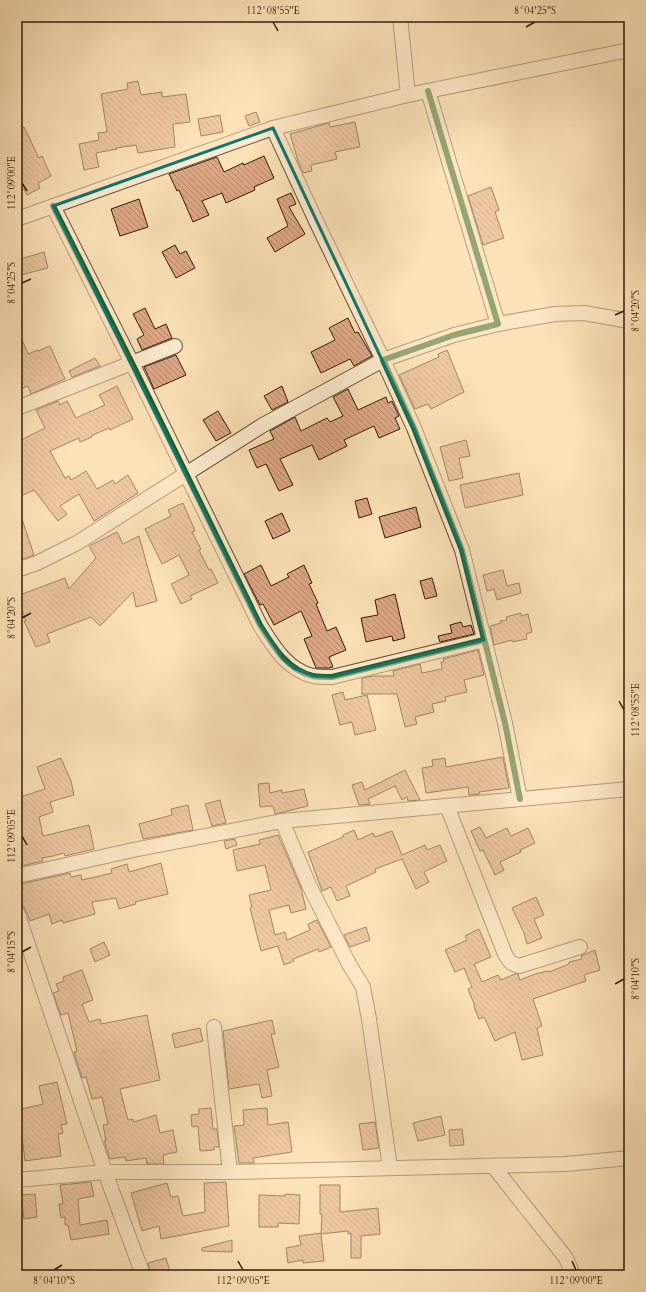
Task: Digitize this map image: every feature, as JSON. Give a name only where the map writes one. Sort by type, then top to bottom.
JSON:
[{"type":"street","points":[[400,17],[408,95]]},
{"type":"street","points":[[17,219],[273,128],[408,95],[629,50]]},
{"type":"street","points":[[428,91],[498,324]]},
{"type":"street","points":[[273,128],[414,428],[462,550],[505,723],[520,799]]},
{"type":"street","points":[[53,206],[132,363],[260,625],[283,659],[294,668],[313,676],[332,677],[484,640]]},
{"type":"street","points":[[17,570],[37,563],[80,540],[263,425],[383,360],[454,335],[498,324],[555,314],[584,313],[629,321]]},
{"type":"street","points":[[17,408],[175,346]]},
{"type":"street","points":[[17,876],[133,850],[282,821],[605,790],[629,789]]},
{"type":"street","points":[[447,806],[509,961],[513,965],[519,966],[580,947]]},
{"type":"street","points":[[282,821],[309,885],[349,964],[363,988],[369,1019],[390,1168]]},
{"type":"street","points":[[17,912],[105,1172],[143,1275]]},
{"type":"street","points":[[214,1027],[230,1172]]},
{"type":"street","points":[[17,1180],[105,1172],[230,1172],[493,1166],[566,1164],[629,1158]]},
{"type":"street","points":[[493,1166],[566,1258],[573,1275]]},
{"type":"highlighted area","points":[[273,128],[414,428],[462,550],[484,640],[332,677],[313,676],[294,668],[283,659],[260,625],[53,206]]},
{"type":"building","points":[[138,81],[141,95],[162,92],[162,97],[186,94],[190,122],[173,124],[175,147],[138,153],[136,145],[96,153],[99,167],[84,170],[79,144],[99,140],[98,133],[107,132],[101,94],[128,89],[127,83]]},
{"type":"building","points":[[256,112],[260,122],[249,126],[245,116]]},
{"type":"building","points":[[220,115],[223,132],[201,136],[198,119]]},
{"type":"building","points":[[355,122],[360,147],[335,152],[337,159],[311,165],[312,171],[303,173],[290,134],[329,123],[330,127]]},
{"type":"building","points":[[24,127],[39,158],[42,156],[51,176],[38,183],[40,188],[27,195],[24,189],[17,192],[17,130]]},
{"type":"building","points":[[264,156],[274,178],[254,187],[255,190],[226,203],[222,193],[202,201],[209,215],[193,222],[179,190],[177,191],[169,174],[217,157],[224,172],[243,163],[244,165]]},
{"type":"building","points":[[491,187],[499,210],[495,212],[504,238],[483,245],[468,196]]},
{"type":"building","points":[[291,193],[296,204],[289,207],[305,234],[275,252],[267,238],[288,226],[277,199]]},
{"type":"building","points":[[139,199],[148,227],[120,236],[111,209]]},
{"type":"building","points":[[175,245],[180,254],[186,251],[195,268],[176,278],[162,252]]},
{"type":"building","points":[[44,252],[48,268],[17,276],[17,260]]},
{"type":"building","points":[[145,308],[155,329],[166,324],[172,338],[142,350],[137,339],[144,335],[133,314]]},
{"type":"building","points":[[348,318],[355,333],[358,332],[372,356],[354,366],[350,359],[321,373],[311,352],[335,340],[329,328]]},
{"type":"building","points":[[17,328],[28,354],[50,346],[65,379],[31,394],[28,386],[17,390]]},
{"type":"building","points":[[447,350],[464,392],[431,409],[428,404],[415,409],[399,375],[439,357],[438,354]]},
{"type":"building","points":[[176,355],[186,375],[154,389],[144,367]]},
{"type":"building","points":[[95,358],[100,366],[72,377],[69,371]]},
{"type":"building","points":[[117,386],[133,419],[110,430],[109,428],[80,442],[79,438],[50,451],[65,478],[69,476],[71,480],[86,471],[97,489],[113,480],[115,484],[128,475],[138,493],[94,521],[79,494],[60,506],[67,514],[58,521],[34,490],[17,498],[17,442],[45,428],[36,410],[58,401],[60,405],[67,401],[76,418],[105,405],[99,395]]},
{"type":"building","points":[[282,386],[288,402],[272,410],[264,396]]},
{"type":"building","points":[[348,389],[358,410],[386,397],[388,403],[392,401],[399,416],[395,418],[400,429],[379,438],[374,426],[344,440],[347,446],[319,460],[312,445],[280,459],[293,485],[279,491],[266,464],[257,468],[249,450],[274,439],[270,431],[295,417],[301,431],[327,418],[330,422],[343,416],[333,397]]},
{"type":"building","points":[[218,411],[231,433],[216,441],[203,420]]},
{"type":"building","points":[[466,440],[470,456],[459,458],[463,478],[449,481],[440,447]]},
{"type":"building","points":[[519,473],[523,495],[465,508],[460,485]]},
{"type":"building","points":[[367,498],[372,514],[359,518],[355,501]]},
{"type":"building","points":[[183,503],[195,531],[192,532],[201,549],[199,550],[209,570],[211,569],[218,583],[190,596],[192,599],[181,604],[171,584],[189,575],[179,555],[162,564],[145,529],[171,516],[168,510]]},
{"type":"building","points":[[416,507],[421,527],[385,538],[379,517]]},
{"type":"building","points":[[17,510],[19,510],[34,555],[17,561]]},
{"type":"building","points":[[282,513],[290,531],[273,539],[265,521]]},
{"type":"building","points":[[117,532],[123,544],[139,536],[157,601],[136,607],[133,592],[100,626],[91,617],[47,634],[50,642],[36,647],[24,621],[26,621],[17,596],[65,578],[69,589],[96,558],[89,546]]},
{"type":"building","points":[[261,565],[271,586],[289,577],[287,574],[304,565],[312,583],[309,584],[318,603],[316,604],[327,631],[336,627],[346,650],[329,657],[333,667],[316,668],[304,639],[312,636],[301,611],[274,625],[263,604],[260,605],[244,574]]},
{"type":"building","points":[[503,570],[507,586],[519,583],[521,593],[497,600],[494,589],[487,591],[483,575]]},
{"type":"building","points":[[432,578],[437,596],[425,599],[420,581]]},
{"type":"building","points":[[395,594],[405,638],[393,641],[392,636],[366,642],[361,618],[378,615],[375,600]]},
{"type":"building","points":[[521,613],[521,616],[528,614],[532,632],[526,634],[527,639],[512,642],[512,640],[494,645],[490,626],[501,623],[500,621],[507,620],[506,617]]},
{"type":"building","points":[[461,622],[463,627],[471,625],[474,634],[440,642],[438,636],[452,633],[450,625]]},
{"type":"building","points":[[478,650],[484,675],[464,680],[467,692],[445,697],[446,701],[432,704],[434,712],[415,717],[417,724],[405,727],[397,694],[362,694],[362,678],[374,676],[394,676],[393,671],[420,664],[422,673],[442,669],[441,662],[444,662],[443,659]]},
{"type":"building","points":[[343,692],[345,700],[367,695],[376,730],[355,735],[352,722],[340,725],[332,695]]},
{"type":"building","points":[[503,757],[509,788],[479,792],[480,794],[469,795],[468,787],[426,793],[422,768],[433,766],[432,760],[445,758],[446,767]]},
{"type":"building","points":[[61,758],[71,781],[74,795],[50,802],[53,812],[39,817],[43,836],[89,825],[94,849],[65,856],[64,853],[42,858],[43,861],[17,867],[22,865],[17,847],[17,798],[45,789],[37,767]]},
{"type":"building","points":[[405,770],[420,800],[408,801],[407,797],[402,800],[395,786],[368,799],[370,804],[359,805],[352,785],[362,782],[365,790]]},
{"type":"building","points":[[269,783],[270,793],[282,790],[282,793],[304,789],[308,806],[275,814],[273,806],[260,807],[258,784]]},
{"type":"building","points":[[220,800],[226,823],[212,826],[205,804]]},
{"type":"building","points":[[188,805],[193,830],[143,839],[139,824],[172,815],[171,809]]},
{"type":"building","points":[[480,827],[486,838],[507,828],[511,836],[528,828],[535,843],[520,850],[521,852],[500,862],[504,870],[495,875],[483,850],[480,851],[471,831]]},
{"type":"building","points":[[354,830],[358,840],[373,833],[375,837],[392,831],[402,855],[425,845],[427,850],[440,845],[447,861],[424,872],[429,882],[416,889],[402,859],[375,869],[376,872],[346,886],[350,896],[337,901],[331,887],[322,891],[308,852],[343,837],[343,835]]},
{"type":"building","points":[[278,835],[301,888],[306,909],[291,913],[289,905],[269,910],[275,935],[285,932],[287,940],[310,930],[308,924],[317,920],[331,947],[319,952],[318,949],[293,959],[294,961],[284,965],[278,946],[261,951],[250,908],[252,907],[249,895],[271,890],[265,865],[237,871],[233,850],[260,844],[259,840]]},
{"type":"building","points":[[235,839],[237,845],[226,849],[224,841]]},
{"type":"building","points":[[161,863],[168,894],[135,902],[136,904],[119,909],[116,898],[92,902],[95,914],[63,923],[62,920],[52,924],[49,914],[30,921],[23,906],[18,904],[17,891],[23,889],[21,884],[70,873],[71,877],[81,875],[82,880],[112,873],[111,869],[127,864],[129,872]]},
{"type":"building","points":[[536,897],[544,915],[534,919],[542,938],[527,944],[524,933],[512,908]]},
{"type":"building","points":[[366,927],[370,940],[350,947],[344,935]]},
{"type":"building","points":[[479,929],[491,957],[474,964],[482,982],[498,975],[501,980],[518,974],[520,980],[535,974],[549,972],[569,964],[569,962],[582,959],[581,956],[595,950],[600,970],[584,975],[586,981],[533,999],[542,1026],[537,1028],[543,1055],[522,1060],[515,1032],[495,1041],[484,1017],[479,1019],[468,989],[472,987],[464,968],[455,972],[445,950],[467,940],[465,936]]},
{"type":"building","points":[[104,942],[110,955],[95,962],[90,949]]},
{"type":"building","points":[[82,970],[93,1000],[82,1004],[89,1022],[100,1019],[101,1024],[147,1015],[160,1080],[120,1089],[128,1120],[133,1119],[134,1122],[156,1115],[160,1133],[173,1130],[177,1152],[163,1155],[164,1164],[147,1164],[146,1158],[126,1161],[125,1157],[110,1159],[104,1141],[106,1141],[103,1125],[108,1124],[102,1097],[92,1099],[86,1077],[82,1078],[74,1052],[77,1051],[68,1013],[61,1015],[53,993],[59,991],[56,984],[64,981],[63,977]]},
{"type":"building","points":[[272,1020],[275,1034],[271,1034],[279,1067],[267,1070],[272,1096],[262,1098],[259,1084],[229,1089],[223,1031]]},
{"type":"building","points":[[200,1028],[203,1041],[175,1048],[172,1034]]},
{"type":"building","points":[[57,1082],[67,1124],[61,1125],[63,1133],[58,1134],[61,1156],[25,1161],[20,1120],[17,1120],[17,1110],[43,1104],[39,1086]]},
{"type":"building","points":[[211,1108],[213,1129],[217,1129],[219,1147],[214,1147],[214,1150],[200,1151],[198,1126],[192,1127],[191,1115],[199,1114],[199,1109]]},
{"type":"building","points":[[267,1108],[268,1125],[288,1122],[292,1152],[253,1158],[254,1163],[239,1163],[234,1126],[244,1125],[243,1110]]},
{"type":"building","points":[[441,1116],[445,1135],[418,1141],[413,1123]]},
{"type":"building","points":[[375,1122],[379,1148],[363,1150],[359,1124]]},
{"type":"building","points":[[462,1129],[464,1145],[450,1146],[449,1130]]},
{"type":"building","points":[[91,1182],[94,1196],[78,1199],[80,1225],[107,1220],[109,1234],[71,1240],[68,1225],[65,1225],[65,1217],[61,1218],[59,1204],[63,1204],[60,1185]]},
{"type":"building","points":[[226,1182],[229,1226],[161,1239],[159,1226],[142,1231],[131,1193],[167,1183],[171,1197],[178,1196],[183,1216],[205,1212],[204,1183]]},
{"type":"building","points":[[320,1185],[340,1185],[340,1212],[378,1208],[380,1234],[361,1236],[361,1258],[351,1258],[351,1233],[348,1234],[348,1231],[321,1234],[324,1261],[303,1263],[303,1260],[288,1263],[286,1248],[301,1245],[299,1236],[321,1233],[322,1214],[320,1214]]},
{"type":"building","points":[[35,1194],[37,1217],[24,1219],[21,1195]]},
{"type":"building","points":[[285,1194],[300,1195],[299,1224],[278,1223],[278,1227],[259,1227],[259,1195],[285,1196]]},
{"type":"building","points":[[232,1240],[232,1252],[202,1251],[202,1248]]},
{"type":"building","points":[[166,1258],[171,1275],[151,1275],[148,1263]]},
{"type":"cycle path","points":[[428,91],[498,324],[454,335],[383,360],[414,428],[462,550],[505,723],[520,799]]},
{"type":"cycle path","points":[[53,206],[132,363],[260,625],[270,641],[288,663],[304,673],[313,676],[332,677],[484,640]]}]
